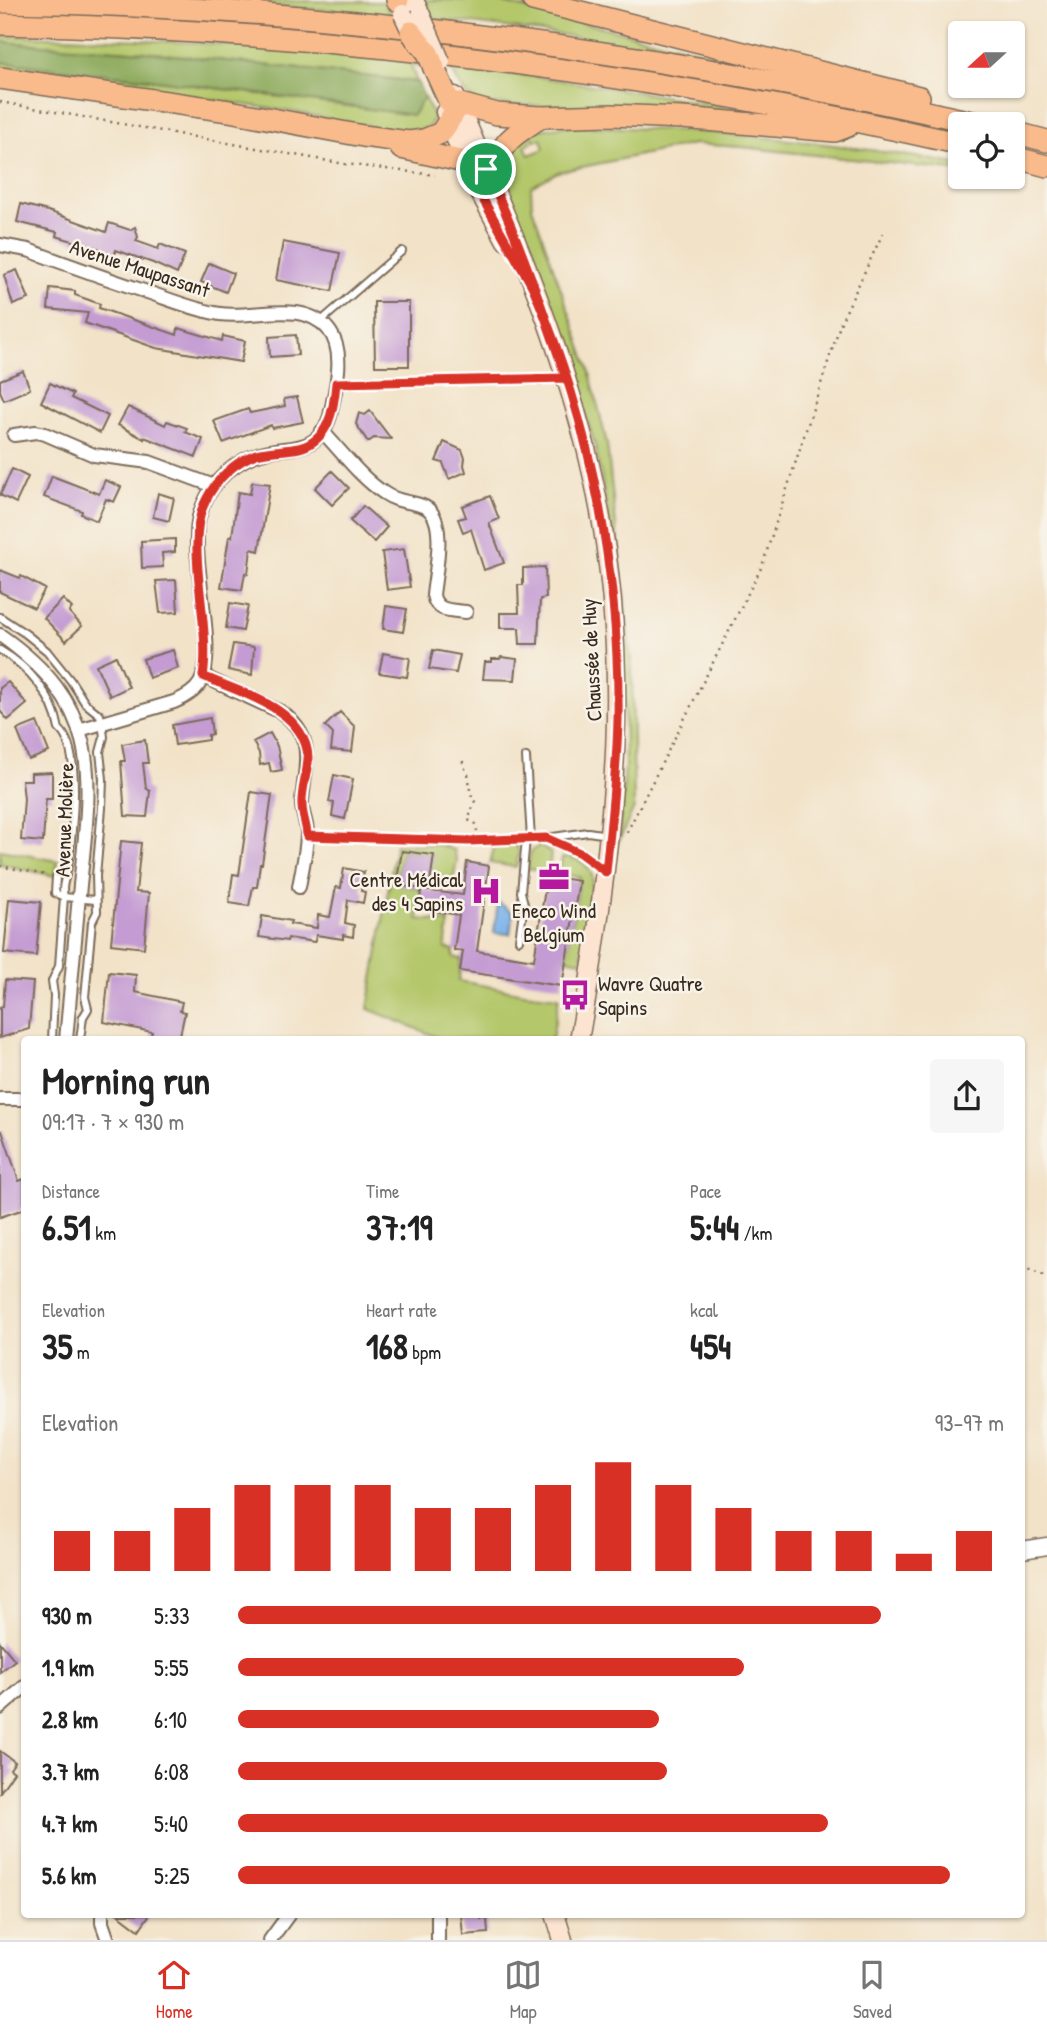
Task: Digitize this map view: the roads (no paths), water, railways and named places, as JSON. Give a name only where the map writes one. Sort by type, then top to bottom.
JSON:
[{"type":"highway","points":[[533,0],[974,112]]},
{"type":"highway","points":[[0,2],[214,11],[419,28],[690,66],[948,117]]},
{"type":"highway","points":[[406,9],[454,113]]},
{"type":"highway","points":[[0,24],[216,32],[402,50],[689,90],[860,121],[948,141]]},
{"type":"highway","points":[[0,78],[229,111],[409,142],[424,140],[441,133],[454,113]]},
{"type":"highway","points":[[454,113],[682,118],[835,131],[860,121]]},
{"type":"highway","points":[[494,187],[495,165],[505,144],[541,117]]},
{"type":"highway","points":[[1025,135],[1047,141]]},
{"type":"highway","points":[[363,136],[467,169]]},
{"type":"highway","points":[[1025,160],[1047,166]]},
{"type":"main road","name":"Chaussée de Huy","points":[[454,113],[467,169],[533,287]]},
{"type":"main road","name":"Chaussée de Huy","points":[[454,113],[494,187],[524,258],[566,378],[588,454],[603,527],[611,594],[618,717],[615,779],[617,835],[606,872],[580,1036]]},
{"type":"main road","points":[[556,1918],[562,1940]]},
{"type":"street","name":"Avenue Maupassant","points":[[0,245],[28,250],[188,306],[230,314],[303,314],[320,322]]},
{"type":"street","points":[[79,730],[182,699],[193,691],[203,676],[206,655],[197,528],[204,502],[228,471],[255,455],[308,445],[323,431],[330,416],[338,358],[337,346],[330,331],[320,322]]},
{"type":"street","points":[[323,431],[378,489],[394,499],[422,505],[431,511],[436,519],[439,550],[434,602],[440,608],[466,612]]},
{"type":"street","points":[[14,435],[36,432],[45,434],[94,455],[149,462],[214,486]]},
{"type":"street","name":"Avenue Molière","points":[[0,635],[29,655],[48,675],[64,699],[79,730],[87,759],[89,795],[66,1036]]},
{"type":"street","points":[[203,676],[276,709],[290,718],[300,731],[308,758],[302,801],[307,836],[299,887]]},
{"type":"street","points":[[0,1098],[21,1099]]},
{"type":"street","points":[[1025,1550],[1047,1546]]},
{"type":"street","points":[[0,1708],[21,1690]]},
{"type":"street","points":[[102,1918],[108,1940]]},
{"type":"street","points":[[270,1940],[286,1918]]},
{"type":"street","points":[[438,1918],[438,1940]]},
{"type":"lane","points":[[320,322],[402,251]]},
{"type":"lane","points":[[0,617],[47,651],[85,703],[100,715],[102,723],[104,737],[100,752],[103,797],[95,900],[97,912],[92,922],[85,997],[88,1009],[83,1017],[81,1036]]},
{"type":"lane","points":[[0,650],[34,678],[57,715],[59,729],[65,734],[73,767],[74,791],[68,868],[62,887],[64,897],[59,966],[52,981],[52,1036]]},
{"type":"lane","points":[[65,734],[79,730]]},
{"type":"lane","points":[[519,940],[524,904],[521,892],[531,802],[526,757]]},
{"type":"lane","points":[[469,841],[546,838],[588,832],[617,835]]},
{"type":"lane","points":[[546,838],[580,853],[606,872]]},
{"type":"lane","points":[[57,877],[55,892],[64,897],[95,900]]},
{"type":"lane","points":[[54,995],[85,997]]},
{"type":"water","points":[[498,902],[513,913],[510,934],[494,933]]},
{"type":"place","name":"Eneco Wind Belgium","points":[[554,877]]},
{"type":"place","name":"Centre Médical des 4 Sapins","points":[[486,891]]},
{"type":"place","name":"Wavre Quatre Sapins","points":[[575,995]]}]
